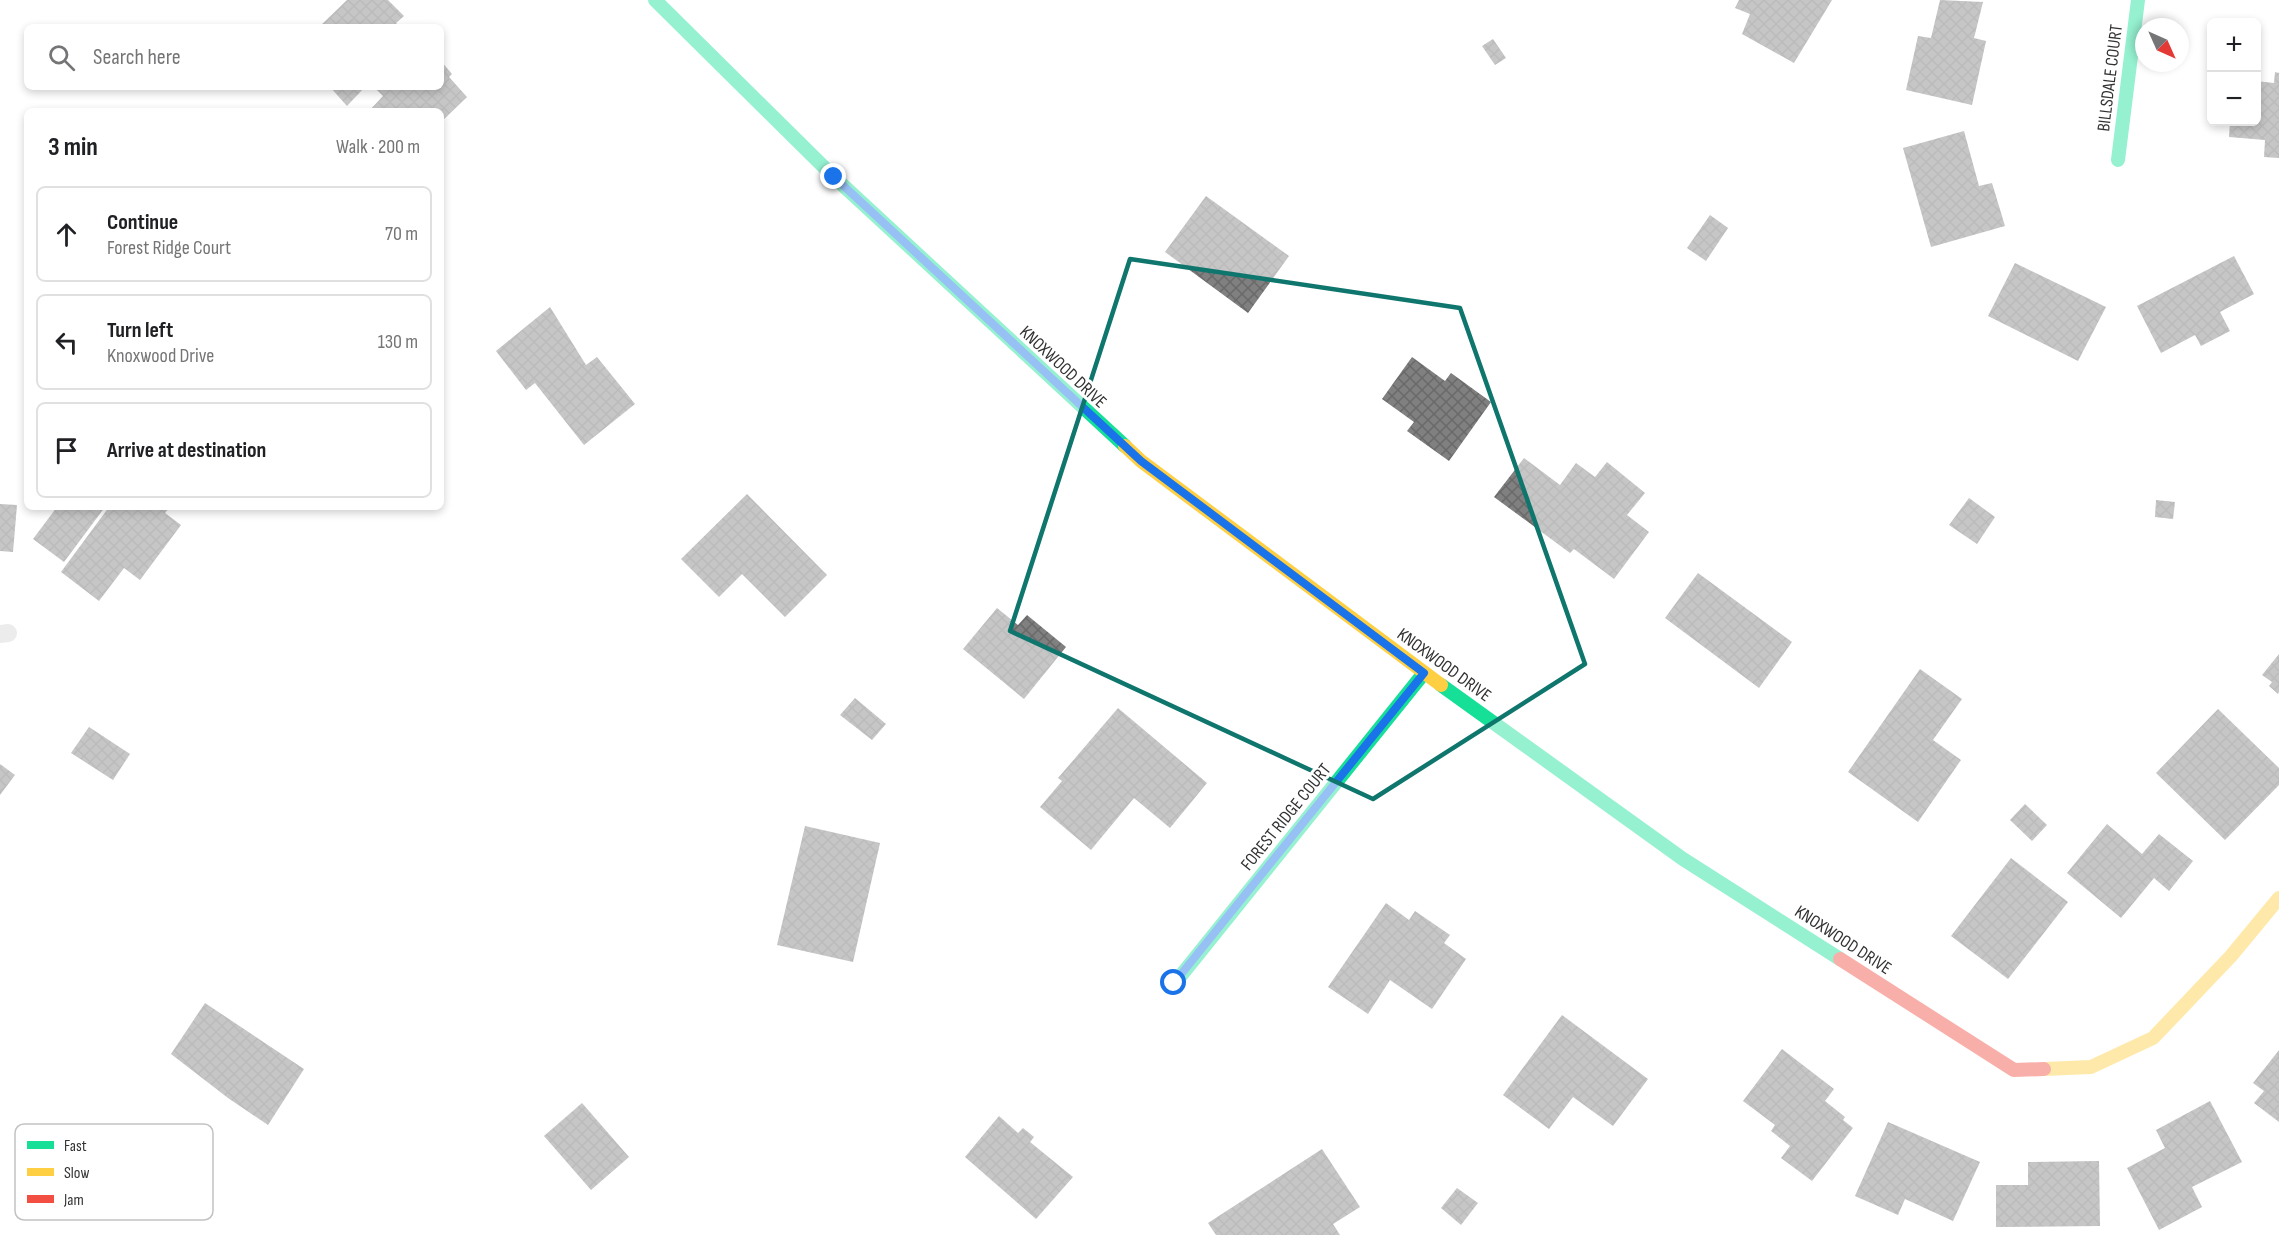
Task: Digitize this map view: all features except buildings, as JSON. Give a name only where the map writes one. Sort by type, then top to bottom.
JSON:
[{"type":"street","name":"KNOXWOOD DRIVE","points":[[655,0],[834,177],[1141,461],[1424,673],[1683,859],[2014,1070],[2091,1067],[2153,1038],[2231,956],[2279,898]]},
{"type":"street","name":"BILLSDALE COURT","points":[[2118,160],[2138,0]]},
{"type":"street","name":"FOREST RIDGE COURT","points":[[1174,983],[1424,673]]},
{"type":"highlighted area","points":[[1130,259],[1460,308],[1585,664],[1373,799],[1010,631]]},
{"type":"traffic: fast","points":[[655,0],[834,177],[1125,446]]},
{"type":"traffic: fast","points":[[2118,160],[2138,0]]},
{"type":"traffic: fast","points":[[1175,983],[1424,673]]},
{"type":"traffic: fast","points":[[1441,685],[1683,859],[1840,959]]},
{"type":"traffic: slow","points":[[1125,446],[1141,461],[1441,685]]},
{"type":"traffic: slow","points":[[2044,1069],[2091,1067],[2153,1038],[2231,956],[2279,898]]},
{"type":"traffic: jam","points":[[1840,959],[2014,1070],[2044,1069]]},
{"type":"route","points":[[834,177],[1070,399],[1141,461],[1424,673],[1334,789],[1174,983]]}]
